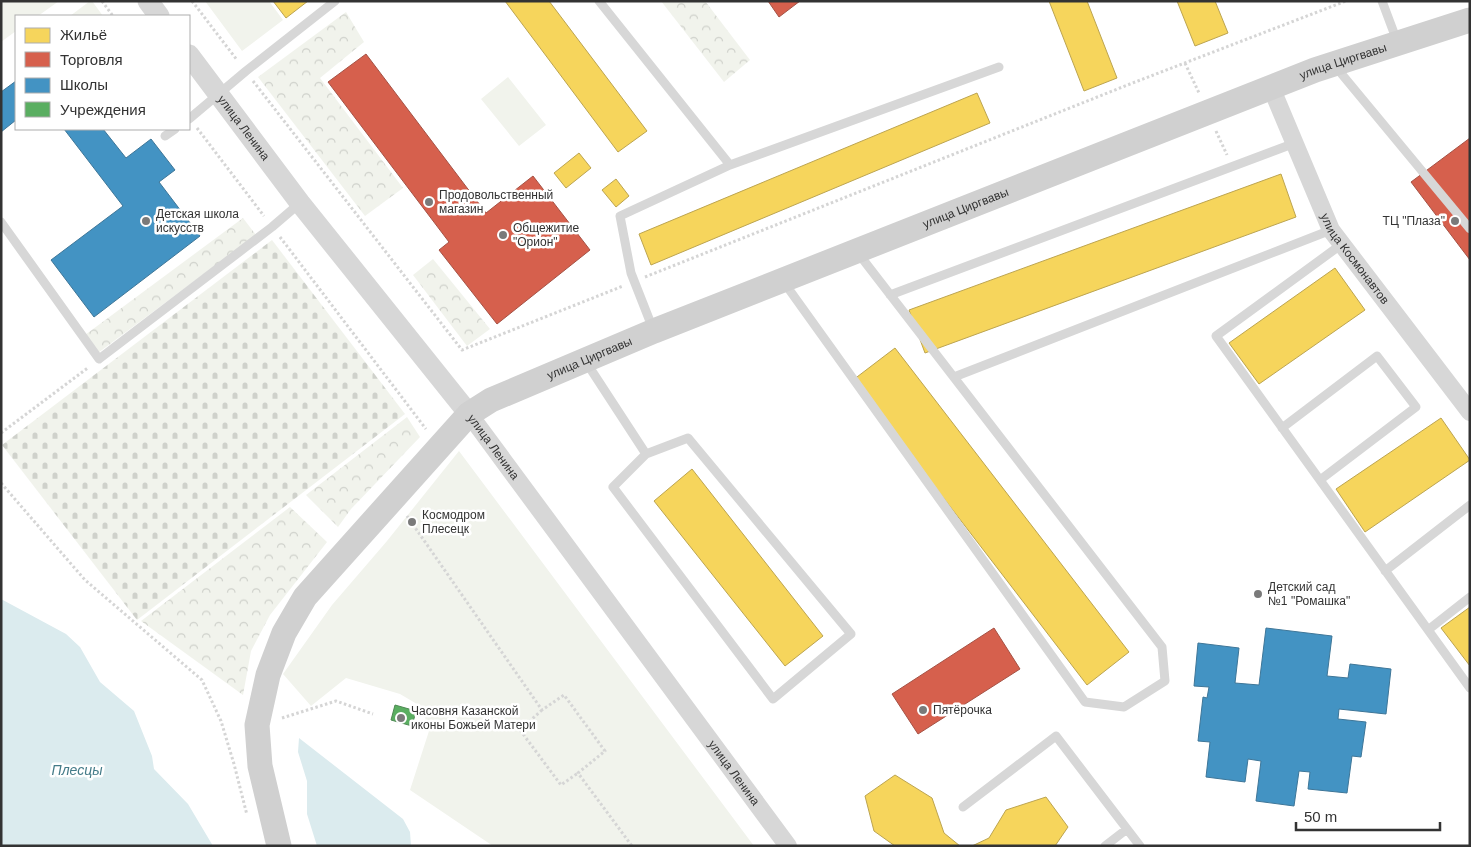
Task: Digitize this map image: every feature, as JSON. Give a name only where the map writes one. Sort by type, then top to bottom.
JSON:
[{"type":"main road","name":"улица Циргвавы","points":[[279,846],[260,766],[257,725],[268,675],[284,633],[305,597],[439,445],[469,414],[491,400],[654,331],[1271,87],[1398,42],[1470,20]]},
{"type":"street","points":[[148,1],[158,15]]},
{"type":"street","name":"улица Ленина","points":[[190,56],[300,203],[469,414],[788,846]]},
{"type":"street","name":"улица Космонавтов","points":[[1271,87],[1336,237],[1470,412]]},
{"type":"lane","points":[[190,118],[218,93],[335,1]]},
{"type":"lane","points":[[599,1],[730,165]]},
{"type":"lane","points":[[1382,1],[1398,42]]},
{"type":"lane","points":[[1333,64],[1470,229]]},
{"type":"lane","points":[[654,331],[631,273],[620,216],[730,165],[999,67]]},
{"type":"lane","points":[[165,136],[174,130]]},
{"type":"lane","points":[[890,295],[1295,143]]},
{"type":"lane","points":[[1,222],[99,359],[272,227],[300,203]]},
{"type":"lane","points":[[954,377],[1336,237]]},
{"type":"lane","points":[[1336,237],[1216,336],[1470,688]]},
{"type":"lane","points":[[782,280],[1085,702],[1124,707],[1165,681],[1162,647],[857,251]]},
{"type":"lane","points":[[1282,428],[1377,356],[1416,407],[1320,480]]},
{"type":"lane","points":[[584,360],[646,454]]},
{"type":"lane","points":[[688,438],[851,634],[773,699],[613,487],[646,454],[688,438]]},
{"type":"lane","points":[[1384,570],[1470,505]]},
{"type":"lane","points":[[1428,630],[1470,597]]},
{"type":"lane","points":[[963,807],[1056,736],[1140,846]]},
{"type":"lane","points":[[1105,846],[1127,829]]},
{"type":"path","points":[[102,1],[112,15]]},
{"type":"path","points":[[190,120],[439,445]]},
{"type":"path","points":[[1,433],[99,359]]},
{"type":"path","points":[[1,483],[85,580],[202,680],[221,721],[248,819]]},
{"type":"path","points":[[394,497],[542,710]]},
{"type":"path","points":[[564,695],[604,751],[562,785],[520,730],[542,710],[564,695]]},
{"type":"path","points":[[257,725],[336,700],[373,714]]},
{"type":"path","points":[[578,773],[632,846]]},
{"type":"green space","points":[[1,1],[59,1],[39,15],[15,15],[15,32],[1,42]]},
{"type":"green space","points":[[92,1],[102,15],[71,15]]},
{"type":"green space","points":[[205,1],[269,1],[283,20],[242,51]]},
{"type":"green space","points":[[661,1],[705,1],[750,60],[724,82]]},
{"type":"green space","points":[[346,12],[364,42],[320,78],[403,188],[365,216],[258,77]]},
{"type":"green space","points":[[508,77],[546,125],[519,146],[481,99]]},
{"type":"green space","points":[[243,218],[256,235],[98,353],[85,335]]},
{"type":"green space","points":[[272,240],[405,414],[137,620],[2,445]]},
{"type":"green space","points":[[433,259],[490,329],[467,346],[413,275]]},
{"type":"green space","points":[[407,417],[420,437],[351,509],[338,527],[306,495]]},
{"type":"green space","points":[[459,451],[754,846],[493,846],[410,790],[429,731],[422,707],[400,694],[346,678],[311,706],[283,674],[332,605],[387,541]]},
{"type":"green space","points":[[290,507],[327,542],[270,615],[251,651],[243,695],[141,621]]},
{"type":"water","name":"Плесцы","points":[[1,599],[66,634],[80,647],[100,682],[134,711],[152,756],[154,769],[188,804],[213,846],[1,846]]},
{"type":"water","points":[[299,738],[403,819],[410,832],[411,846],[317,846],[307,814],[307,781],[298,752]]},
{"type":"building: Жильё","points":[[273,1],[308,1],[286,18]]},
{"type":"building: Жильё","points":[[505,1],[549,1],[647,131],[618,152]]},
{"type":"building: Жильё","points":[[1049,1],[1087,1],[1117,78],[1084,91]]},
{"type":"building: Жильё","points":[[1177,1],[1215,1],[1228,33],[1195,46]]},
{"type":"building: Жильё","points":[[977,93],[990,123],[651,265],[639,234]]},
{"type":"building: Жильё","points":[[579,153],[591,168],[566,188],[554,173]]},
{"type":"building: Жильё","points":[[1281,174],[1296,217],[925,353],[909,310]]},
{"type":"building: Жильё","points":[[616,179],[629,196],[616,207],[602,190]]},
{"type":"building: Жильё","points":[[1335,268],[1365,310],[1259,384],[1229,343]]},
{"type":"building: Жильё","points":[[895,348],[1129,652],[1087,685],[853,380]]},
{"type":"building: Жильё","points":[[1441,418],[1470,460],[1365,532],[1336,489]]},
{"type":"building: Жильё","points":[[692,469],[823,636],[785,666],[654,501]]},
{"type":"building: Жильё","points":[[1470,607],[1470,666],[1441,628]]},
{"type":"building: Жильё","points":[[895,775],[932,798],[944,833],[960,846],[895,846],[874,831],[865,796]]},
{"type":"building: Жильё","points":[[1046,797],[1068,827],[1055,846],[972,846],[989,838],[1006,810]]},
{"type":"building: Торговля","points":[[768,1],[800,1],[779,17]]},
{"type":"building: Торговля","points":[[366,54],[486,213],[533,176],[590,250],[497,324],[439,250],[449,242],[328,82]]},
{"type":"building: Торговля","name":"ТЦ \"Плаза\"","points":[[1470,138],[1470,260],[1411,182]]},
{"type":"building: Торговля","points":[[994,628],[1020,669],[918,734],[892,694]]},
{"type":"building: Школы","points":[[15,82],[15,121],[1,132],[1,92]]},
{"type":"building: Школы","name":"Детская школа искусств","points":[[65,130],[104,130],[126,158],[151,139],[175,170],[159,182],[200,236],[94,317],[51,260],[123,206]]},
{"type":"building: Школы","points":[[1266,628],[1332,636],[1327,676],[1348,678],[1350,664],[1391,669],[1386,714],[1339,709],[1338,719],[1366,722],[1361,757],[1352,756],[1347,793],[1308,789],[1310,772],[1299,771],[1294,806],[1256,801],[1261,761],[1248,759],[1245,782],[1206,777],[1210,742],[1198,741],[1203,697],[1207,698],[1209,687],[1194,686],[1198,643],[1239,648],[1235,683],[1259,685]]},
{"type":"building: Учреждения","points":[[395,705],[416,711],[412,726],[391,720]]},
{"type":"place","name":"Продовольственный магазин","points":[[429,202]]},
{"type":"place","name":"Детская школа искусств","points":[[146,221]]},
{"type":"place","name":"ТЦ \"Плаза\"","points":[[1455,221]]},
{"type":"place","name":"Общежитие \"Орион\"","points":[[503,235]]},
{"type":"place","name":"Космодром Плесецк","points":[[412,522]]},
{"type":"place","name":"Детский сад №1 \"Ромашка\"","points":[[1258,594]]},
{"type":"place","name":"Пятёрочка","points":[[923,710]]},
{"type":"place","name":"Часовня Казанской иконы Божьей Матери","points":[[401,718]]}]
